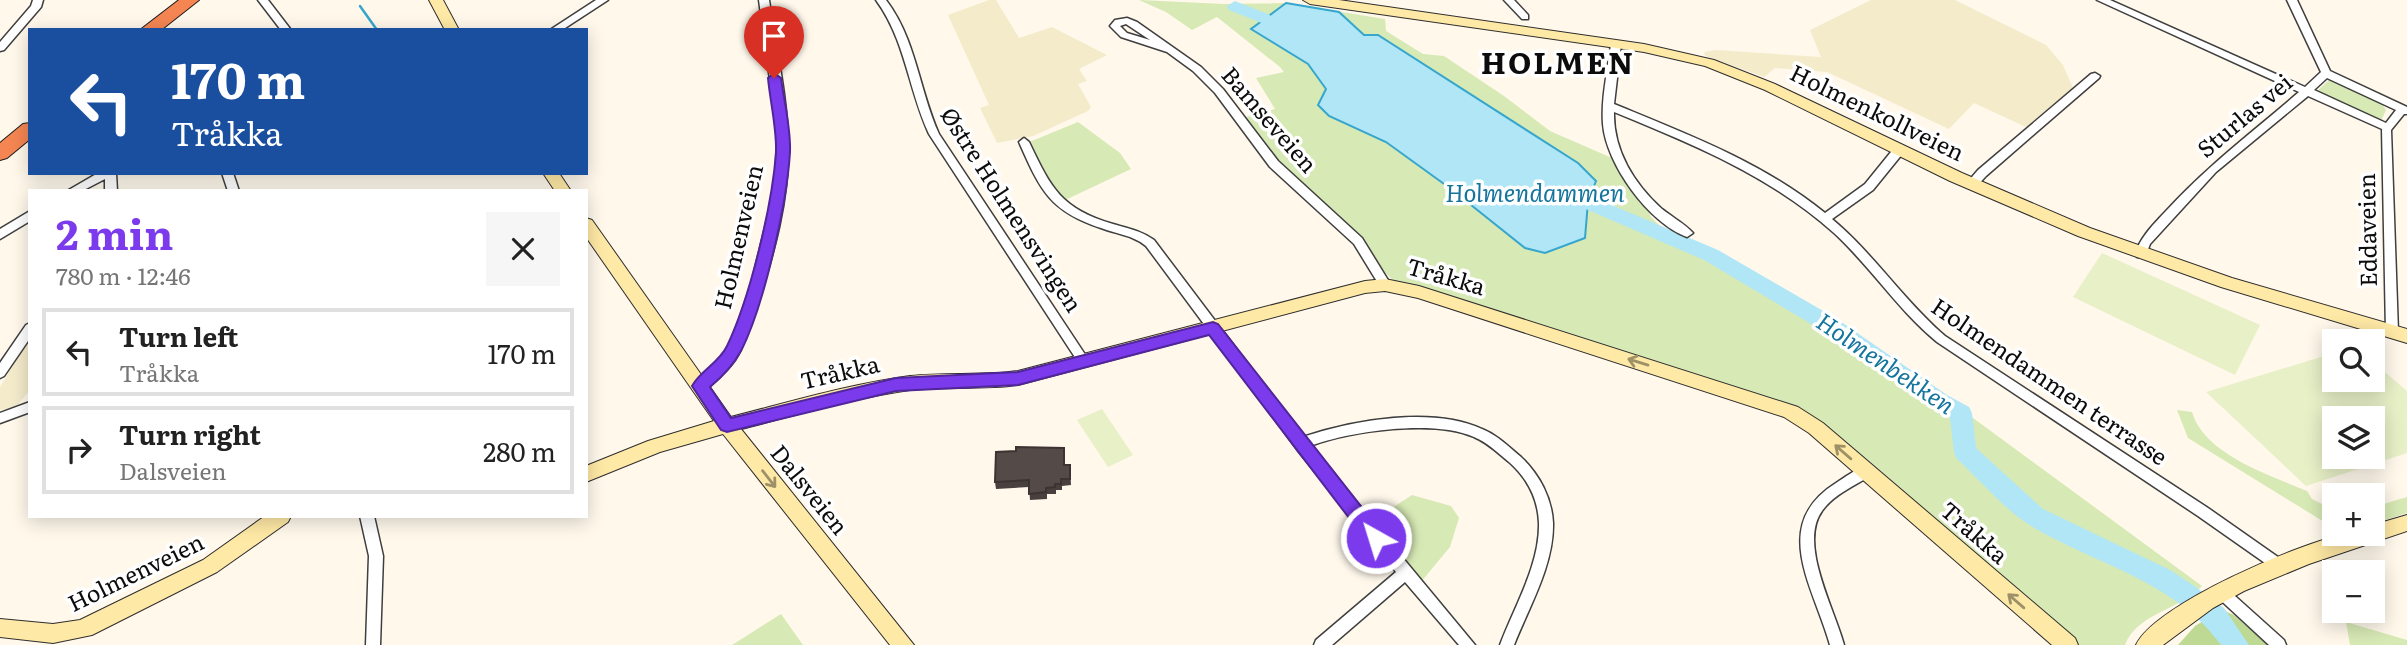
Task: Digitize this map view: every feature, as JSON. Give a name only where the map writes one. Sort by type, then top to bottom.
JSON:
[{"type":"highway","points":[[152,28],[190,0]]},
{"type":"highway","points":[[165,28],[204,0]]},
{"type":"highway","points":[[0,142],[28,120]]},
{"type":"highway","points":[[0,153],[28,131]]},
{"type":"street","points":[[0,48],[36,7],[38,0]]},
{"type":"street","points":[[263,0],[284,28]]},
{"type":"street","points":[[436,0],[451,28]]},
{"type":"street","points":[[558,28],[603,0]]},
{"type":"street","name":"Holmenveien","points":[[700,386],[728,360],[743,326],[770,232],[780,177],[782,140],[764,0]]},
{"type":"street","name":"Østre Holmensvingen","points":[[881,0],[898,24],[920,106],[934,134],[1084,362]]},
{"type":"street","name":"Holmenkollveien","points":[[1310,0],[1616,44],[1675,54],[1730,70],[1791,96],[1972,184],[2141,254],[2259,293],[2399,334]]},
{"type":"street","points":[[1510,0],[1525,17]]},
{"type":"street","points":[[2102,0],[2387,127],[2405,110],[2326,73]]},
{"type":"street","name":"Sturlas vei","points":[[2141,254],[2145,242],[2196,185],[2326,73],[2292,0]]},
{"type":"street","points":[[1616,44],[1607,122],[1612,145],[1625,170],[1660,212],[1687,233]]},
{"type":"street","name":"Bamseveien","points":[[1170,50],[1197,69],[1219,91],[1274,164],[1358,241],[1390,286]]},
{"type":"street","points":[[1972,184],[2095,76]]},
{"type":"street","name":"Holmendammen terrasse","points":[[1609,106],[1754,169],[1825,219],[1859,251],[1917,319],[1941,340],[2213,518],[2280,566]]},
{"type":"street","name":"Eddaveien","points":[[2387,127],[2399,334]]},
{"type":"street","points":[[1024,142],[1051,197],[1092,222],[1147,240],[1404,574],[1468,645]]},
{"type":"street","points":[[1825,219],[1869,187],[1899,150]]},
{"type":"street","points":[[76,189],[104,175]]},
{"type":"street","points":[[0,235],[28,216]]},
{"type":"street","name":"Dalsveien","points":[[588,227],[727,425],[903,645]]},
{"type":"street","name":"Tråkka","points":[[727,425],[896,385],[1002,381],[1084,362],[1365,287],[1390,286],[1782,408],[1816,428],[2067,645]]},
{"type":"street","points":[[0,373],[28,331]]},
{"type":"street","points":[[0,418],[28,408]]},
{"type":"street","points":[[1302,443],[1394,424],[1443,424],[1484,435],[1525,469],[1543,500],[1545,532],[1538,565],[1507,645]]},
{"type":"street","points":[[588,473],[655,446],[727,425]]},
{"type":"street","points":[[1837,645],[1810,562],[1806,531],[1808,521],[1817,506],[1866,472]]},
{"type":"street","name":"Holmenveien","points":[[0,628],[53,635],[85,628],[210,566],[278,518]]},
{"type":"street","points":[[367,518],[376,556],[373,645]]},
{"type":"street","points":[[2147,645],[2206,601],[2280,566],[2407,523]]},
{"type":"street","points":[[1321,645],[1404,574]]},
{"type":"street","points":[[2206,601],[2279,645]]},
{"type":"shaded area","points":[[996,0],[1019,38],[1052,27],[1107,55],[1079,69],[1087,81],[1078,84],[1091,107],[1088,111],[1033,136],[997,143],[980,108],[989,105],[948,15]]},
{"type":"shaded area","points":[[1871,0],[1955,0],[2046,45],[2063,65],[2073,88],[2028,128],[1974,103],[1949,129],[1827,72],[1775,68],[1764,77],[1705,56],[1704,52],[1716,50],[1821,57],[1810,30]]},
{"type":"shaded area","points":[[28,341],[28,392],[16,407],[0,410],[0,387]]},
{"type":"green space","points":[[1139,0],[1224,4],[1287,3],[1251,29],[1308,64],[1326,89],[1329,116],[1386,142],[1451,189],[1585,238],[1588,202],[1596,181],[1578,163],[1378,35],[1364,35],[1350,21],[1288,3],[1385,19],[1386,31],[1423,54],[1444,56],[1550,131],[1612,158],[1644,202],[1651,217],[1660,226],[1746,267],[1875,346],[2202,586],[2139,626],[2125,645],[2075,645],[1820,426],[1393,280],[1383,271],[1366,244],[1282,166],[1246,117],[1275,109],[1256,78],[1284,72],[1280,67],[1217,17],[1192,30],[1166,12]]},
{"type":"green space","points":[[2329,80],[2380,101],[2386,110],[2381,121],[2315,93]]},
{"type":"green space","points":[[1078,122],[1120,153],[1131,169],[1061,202],[1049,191],[1027,143]]},
{"type":"green space","points":[[2102,253],[2260,325],[2235,375],[2073,297]]},
{"type":"green space","points":[[2322,357],[2322,392],[2385,392],[2385,372],[2407,391],[2407,453],[2385,460],[2385,406],[2322,406],[2322,469],[2358,469],[2306,486],[2206,392]]},
{"type":"green space","points":[[1102,409],[1133,455],[1108,467],[1077,420]]},
{"type":"green space","points":[[2177,410],[2192,412],[2199,427],[2210,440],[2240,461],[2307,491],[2312,499],[2322,504],[2322,521],[2188,438]]},
{"type":"green space","points":[[1412,495],[1451,506],[1459,518],[1450,547],[1420,583],[1372,521]]},
{"type":"green space","points":[[2407,497],[2407,513],[2385,520],[2385,503]]},
{"type":"green space","points":[[2222,610],[2234,615],[2268,645],[2178,645],[2195,626]]},
{"type":"green space","points":[[781,614],[803,645],[732,645]]},
{"type":"green space","points":[[2346,623],[2407,640],[2407,645],[2350,645]]},
{"type":"water","name":"Holmendammen","points":[[1286,3],[1339,12],[1364,35],[1378,35],[1578,163],[1596,181],[1588,202],[1585,238],[1545,253],[1525,248],[1386,142],[1329,116],[1318,105],[1326,89],[1308,64],[1251,29]]},
{"type":"building","points":[[1016,447],[1064,448],[1064,465],[1070,465],[1070,479],[1061,479],[1061,484],[1046,488],[1046,492],[1029,494],[1029,480],[995,482],[996,452],[1016,451]]},
{"type":"waterway","points":[[360,6],[376,28]]},
{"type":"waterway","name":"Holmenbekken","points":[[1235,6],[1264,19]]},
{"type":"waterway","name":"Holmenbekken","points":[[1588,202],[1711,255],[1830,325],[1939,401],[1961,413],[1965,452],[2035,516],[2161,578],[2215,616],[2236,645]]},
{"type":"district","name":"HOLMEN","points":[[1558,64]]},
{"type":"route","points":[[774,78],[783,151],[772,224],[750,306],[734,348],[723,366],[700,386],[727,425],[896,385],[990,382],[1018,378],[1213,328],[1376,538]]}]
